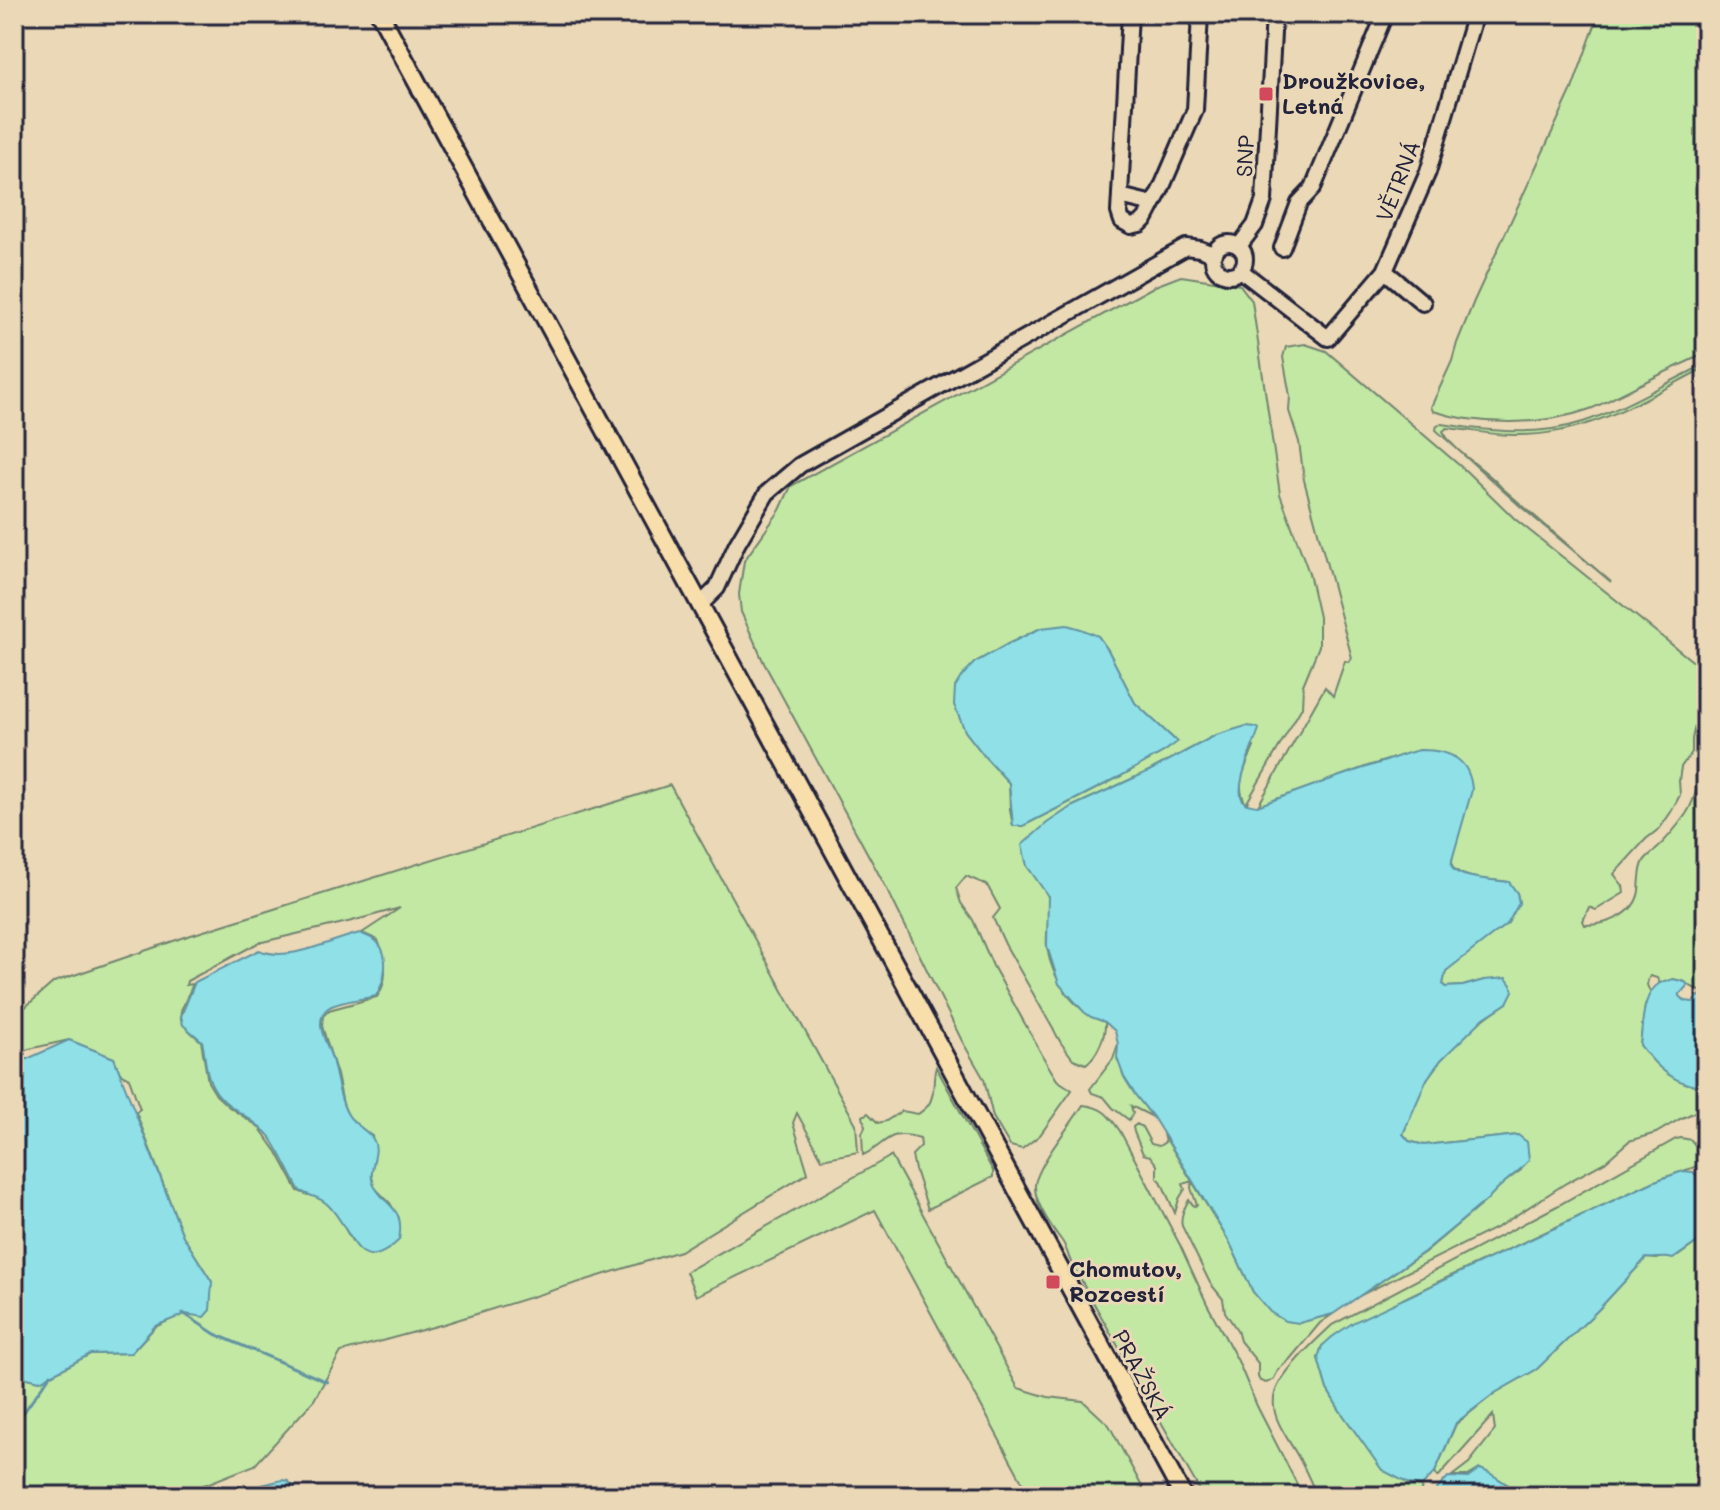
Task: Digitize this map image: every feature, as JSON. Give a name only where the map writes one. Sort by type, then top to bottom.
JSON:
[{"type":"main road","name":"PRAŽSKÁ","points":[[380,14],[1183,1496]]},
{"type":"street","points":[[1130,14],[1120,217],[1131,226],[1143,222],[1153,204],[1195,110],[1200,14]]},
{"type":"street","name":"SNP","points":[[1239,246],[1255,225],[1264,200],[1274,14]]},
{"type":"street","points":[[1282,248],[1299,203],[1313,188],[1385,14]]},
{"type":"street","name":"VĚTRNÁ","points":[[1240,270],[1328,338],[1385,271],[1428,172],[1475,14]]},
{"type":"street","points":[[1120,196],[1153,204]]},
{"type":"street","points":[[1232,243],[1239,246],[1245,257],[1240,270],[1234,274],[1222,273],[1215,268],[1213,254],[1220,245],[1232,243]]},
{"type":"street","points":[[700,605],[717,588],[737,544],[767,493],[800,465],[1186,247],[1213,254]]},
{"type":"street","points":[[1385,271],[1423,303]]},
{"type":"green space","points":[[1599,14],[1706,14],[1706,353],[1600,405],[1572,415],[1512,422],[1471,419],[1433,411],[1431,407],[1474,301],[1572,89]]},
{"type":"green space","points":[[1181,276],[1240,285],[1252,301],[1280,494],[1309,573],[1319,617],[1319,646],[1303,685],[1302,707],[1246,804],[1241,783],[1254,747],[1216,735],[1149,771],[1071,807],[1027,866],[1048,897],[1047,947],[1059,982],[1083,1010],[1105,1022],[1100,1045],[1086,1064],[1073,1059],[1061,1043],[1005,944],[993,918],[1000,909],[987,885],[966,876],[956,888],[993,966],[1046,1062],[1057,1080],[1072,1090],[1040,1135],[1022,1149],[1010,1146],[993,1117],[984,1079],[889,893],[764,663],[741,612],[739,594],[744,561],[780,510],[791,486],[1155,286]],"holes":[[[1041,628],[1098,636],[1135,703],[1177,742],[1119,777],[1023,826],[1013,826],[1009,783],[965,731],[974,663]]]},
{"type":"green space","points":[[1305,344],[1326,351],[1466,471],[1515,519],[1706,672],[1706,710],[1695,725],[1692,752],[1681,767],[1680,795],[1660,828],[1614,874],[1624,893],[1596,910],[1589,907],[1583,921],[1585,925],[1610,921],[1632,907],[1639,891],[1644,861],[1686,814],[1706,761],[1706,990],[1702,992],[1673,979],[1660,984],[1657,978],[1650,976],[1647,984],[1651,992],[1645,1006],[1640,1045],[1668,1074],[1685,1083],[1706,1087],[1706,1107],[1656,1133],[1629,1141],[1605,1162],[1498,1227],[1359,1296],[1425,1252],[1488,1199],[1495,1189],[1521,1170],[1518,1135],[1424,1145],[1409,1141],[1403,1134],[1421,1090],[1437,1065],[1464,1035],[1507,1003],[1484,980],[1445,987],[1446,971],[1519,903],[1517,893],[1508,882],[1471,877],[1452,867],[1455,757],[1420,750],[1258,806],[1325,687],[1333,696],[1345,661],[1349,662],[1352,658],[1304,480],[1299,442],[1289,411],[1290,396],[1283,357],[1286,347]]},
{"type":"green space","points":[[1706,364],[1706,367],[1637,403],[1567,429],[1515,435],[1447,428],[1443,431],[1461,452],[1611,582],[1520,506],[1436,430],[1437,425],[1442,424],[1512,431],[1566,427],[1615,410]]},
{"type":"green space","points":[[670,785],[856,1124],[858,1152],[822,1159],[797,1113],[793,1123],[808,1173],[680,1251],[444,1324],[341,1352],[314,1400],[255,1465],[176,1496],[14,1496],[14,1375],[40,1381],[90,1354],[131,1353],[155,1327],[185,1313],[212,1282],[183,1236],[136,1112],[140,1109],[129,1078],[120,1073],[114,1058],[69,1040],[14,1054],[14,1017],[54,982],[188,936]],"holes":[[[400,908],[362,933],[378,940],[385,969],[381,990],[377,997],[329,1010],[323,1016],[322,1026],[348,1116],[372,1136],[374,1187],[390,1203],[399,1218],[352,1241],[328,1204],[316,1195],[298,1191],[259,1127],[216,1095],[208,1082],[201,1041],[185,1027],[180,1016],[193,984],[186,985],[187,981],[258,943]]]},
{"type":"green space","points":[[1118,1044],[1123,1074],[1153,1117],[1131,1106],[1133,1113],[1129,1120],[1104,1097],[1092,1093],[1090,1089],[1113,1059]]},
{"type":"green space","points":[[936,1067],[993,1171],[993,1177],[928,1209],[912,1155],[921,1146],[920,1138],[894,1136],[863,1155],[862,1133],[865,1127],[863,1116],[868,1113],[878,1123],[902,1111],[918,1114],[926,1108],[932,1095]]},
{"type":"green space","points":[[1083,1105],[1105,1113],[1120,1131],[1180,1245],[1303,1496],[1203,1496],[1084,1286],[1064,1244],[1043,1212],[1035,1187],[1045,1160]]},
{"type":"green space","points":[[1137,1124],[1151,1144],[1159,1146],[1165,1142],[1163,1134],[1192,1181],[1183,1184],[1185,1189],[1175,1213],[1157,1178],[1157,1165],[1150,1156],[1143,1154],[1133,1127]]},
{"type":"green space","points":[[1681,1138],[1691,1140],[1696,1146],[1706,1147],[1706,1163],[1655,1181],[1440,1281],[1322,1346],[1318,1358],[1327,1389],[1339,1409],[1382,1469],[1409,1484],[1422,1486],[1420,1496],[1317,1496],[1282,1429],[1274,1402],[1284,1376],[1317,1339],[1332,1325]]},
{"type":"green space","points":[[891,1156],[1018,1388],[1048,1397],[1083,1401],[1109,1425],[1147,1496],[1030,1496],[875,1210],[696,1296],[686,1272]]},
{"type":"green space","points":[[1192,1181],[1230,1243],[1253,1292],[1299,1323],[1333,1314],[1320,1323],[1273,1380],[1266,1383],[1260,1381],[1258,1363],[1240,1341],[1225,1312],[1223,1299],[1210,1283],[1182,1226],[1183,1213],[1189,1200],[1194,1206],[1197,1205],[1191,1188]]},
{"type":"green space","points":[[1706,1236],[1706,1496],[1564,1496],[1551,1488],[1530,1491],[1515,1489],[1480,1469],[1468,1476],[1452,1476],[1469,1463],[1495,1430],[1493,1415],[1438,1477],[1435,1472],[1456,1424],[1495,1393],[1537,1369],[1646,1258],[1678,1256]]},
{"type":"water","points":[[1067,625],[1098,636],[1135,703],[1177,742],[1119,777],[1023,826],[1013,826],[1009,783],[965,731],[954,705],[955,687],[974,663],[1008,644],[1041,628]]},
{"type":"water","points":[[1246,726],[1259,729],[1242,779],[1241,797],[1245,803],[1256,806],[1412,752],[1441,752],[1457,759],[1467,771],[1472,790],[1452,867],[1461,874],[1509,882],[1517,893],[1519,903],[1508,923],[1446,971],[1445,987],[1506,978],[1513,991],[1507,1003],[1484,1018],[1441,1060],[1427,1079],[1403,1134],[1409,1141],[1424,1145],[1518,1135],[1527,1142],[1529,1160],[1424,1252],[1333,1314],[1299,1323],[1285,1321],[1270,1312],[1253,1292],[1230,1243],[1153,1117],[1124,1077],[1117,1058],[1115,1031],[1105,1022],[1084,1012],[1059,984],[1047,946],[1048,896],[1027,866],[1022,845],[1071,807],[1149,771],[1216,735]]},
{"type":"water","points":[[360,933],[372,938],[382,948],[385,969],[379,990],[376,996],[333,1005],[325,1011],[321,1024],[344,1106],[375,1144],[372,1181],[400,1221],[399,1240],[374,1255],[357,1247],[325,1202],[300,1191],[270,1137],[216,1092],[207,1073],[202,1041],[183,1025],[181,1016],[195,982],[259,950],[283,954],[296,952]]},
{"type":"water","points":[[1673,979],[1688,985],[1679,995],[1685,1001],[1693,1002],[1706,990],[1706,1087],[1685,1083],[1668,1074],[1640,1045],[1649,995],[1660,983]]},
{"type":"water","points":[[69,1040],[114,1058],[183,1236],[212,1282],[210,1310],[204,1317],[185,1314],[155,1326],[131,1353],[90,1354],[40,1381],[14,1375],[14,1065]]},
{"type":"water","points":[[1683,1171],[1693,1172],[1698,1177],[1706,1171],[1706,1236],[1673,1259],[1646,1258],[1537,1369],[1495,1393],[1456,1423],[1435,1472],[1422,1486],[1409,1484],[1382,1470],[1327,1389],[1318,1358],[1322,1346],[1354,1322],[1655,1181]]},
{"type":"water","points":[[1480,1469],[1517,1489],[1551,1488],[1564,1496],[1431,1496],[1448,1477],[1468,1478]]},
{"type":"water","points":[[288,1481],[301,1496],[219,1496]]},
{"type":"waterway","points":[[183,1313],[215,1334],[327,1382]]},
{"type":"waterway","points":[[14,1426],[51,1374]]},
{"type":"place","name":"Droužkovice, Letná","points":[[1266,94]]},
{"type":"place","name":"Chomutov, Rozcestí","points":[[1053,1282]]}]
